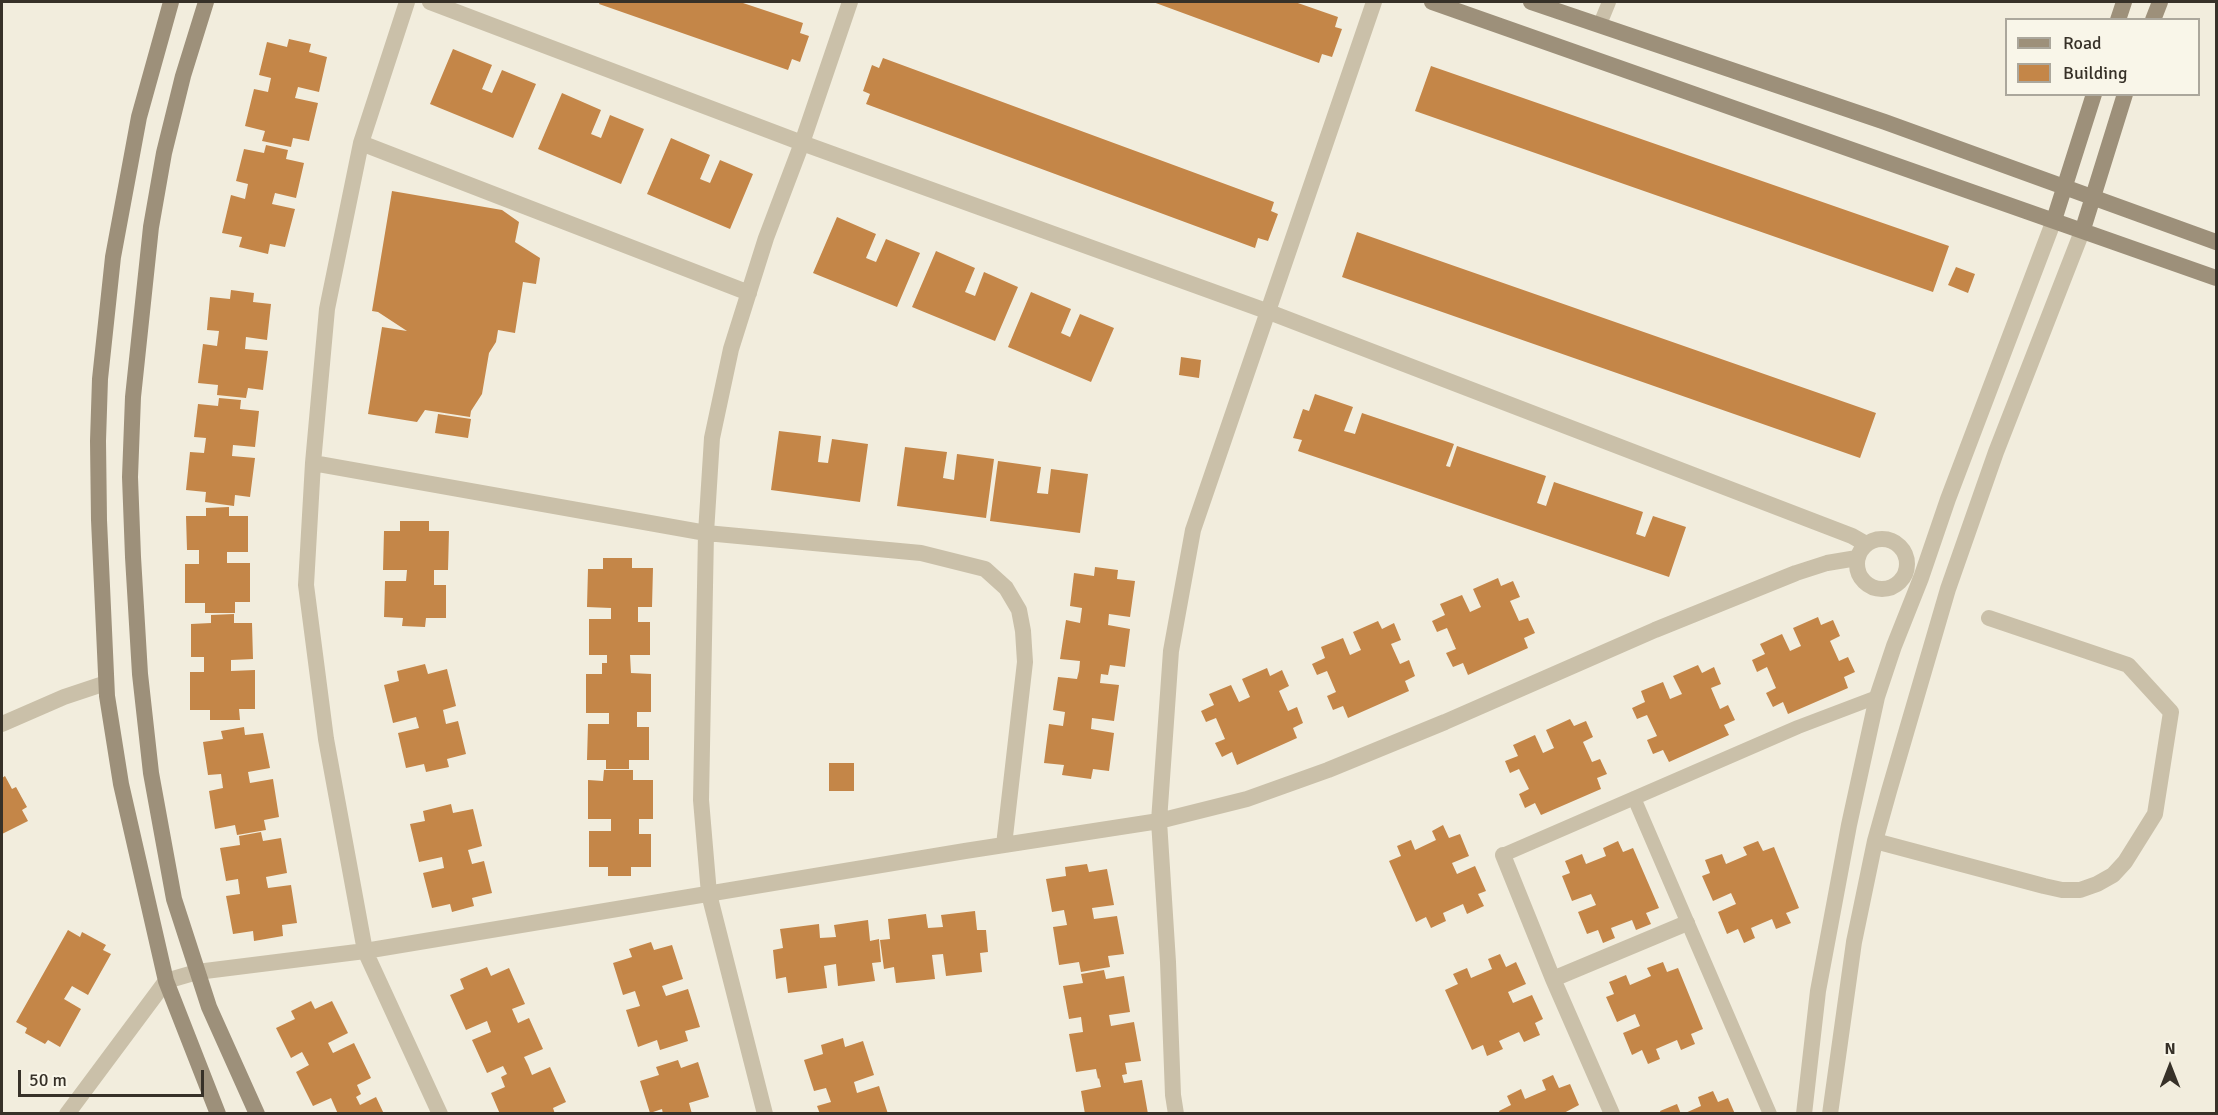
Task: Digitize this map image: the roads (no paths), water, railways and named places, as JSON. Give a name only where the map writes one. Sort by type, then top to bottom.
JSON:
[{"type":"main road","points":[[171,2],[139,117],[113,257],[104,336],[98,441],[99,520],[107,696],[123,794],[166,981],[218,1113]]},
{"type":"main road","points":[[206,2],[183,76],[164,153],[151,227],[133,397],[130,477],[140,674],[151,772],[174,899],[209,1007],[257,1113]]},
{"type":"main road","points":[[1432,2],[2217,278]]},
{"type":"main road","points":[[1531,2],[2064,186],[2217,242]]},
{"type":"main road","points":[[2119,18],[2124,2]]},
{"type":"main road","points":[[2154,18],[2160,2]]},
{"type":"main road","points":[[2054,220],[2093,96]]},
{"type":"main road","points":[[2083,230],[2124,96]]},
{"type":"street","points":[[407,2],[361,143],[327,309],[313,463],[306,585],[326,739],[365,951],[440,1113]]},
{"type":"street","points":[[430,2],[802,143],[1269,312],[1852,536],[1862,551],[1859,575],[1871,587],[1880,589],[1895,585],[1913,575]]},
{"type":"street","points":[[765,1113],[709,894],[701,800],[706,533],[712,438],[731,349],[766,238],[802,143],[850,2]]},
{"type":"street","points":[[1176,1113],[1173,1095],[1159,821],[1171,651],[1193,530],[1374,2]]},
{"type":"street","points":[[361,143],[749,293]]},
{"type":"street","points":[[1804,1113],[1818,991],[1849,825],[1877,697],[1894,646],[1913,575],[1948,499],[2054,220]]},
{"type":"street","points":[[1830,1113],[1854,942],[1875,841],[1948,589],[1996,452],[2083,230]]},
{"type":"street","points":[[313,463],[706,533],[921,553],[985,568],[1006,588],[1019,610],[1023,631],[1025,662],[1004,845]]},
{"type":"street","points":[[67,1113],[166,981],[197,972],[365,951],[1159,821],[1247,799],[1328,770],[1654,630],[1774,582],[1862,551],[1873,540],[1881,538],[1896,543],[1906,556],[1913,575],[1948,589]]},
{"type":"street","points":[[1875,841],[2062,890],[2080,890],[2113,875],[2125,862],[2156,814],[2171,712],[2128,665],[1989,618]]},
{"type":"street","points":[[2,724],[64,697],[106,683]]},
{"type":"street","points":[[1503,855],[1553,979],[1612,1113]]},
{"type":"street","points":[[1553,979],[1687,923]]},
{"type":"lane","points":[[1600,24],[1609,2]]},
{"type":"lane","points":[[1503,855],[1798,727],[1877,697]]},
{"type":"lane","points":[[1635,798],[1770,1113]]}]
